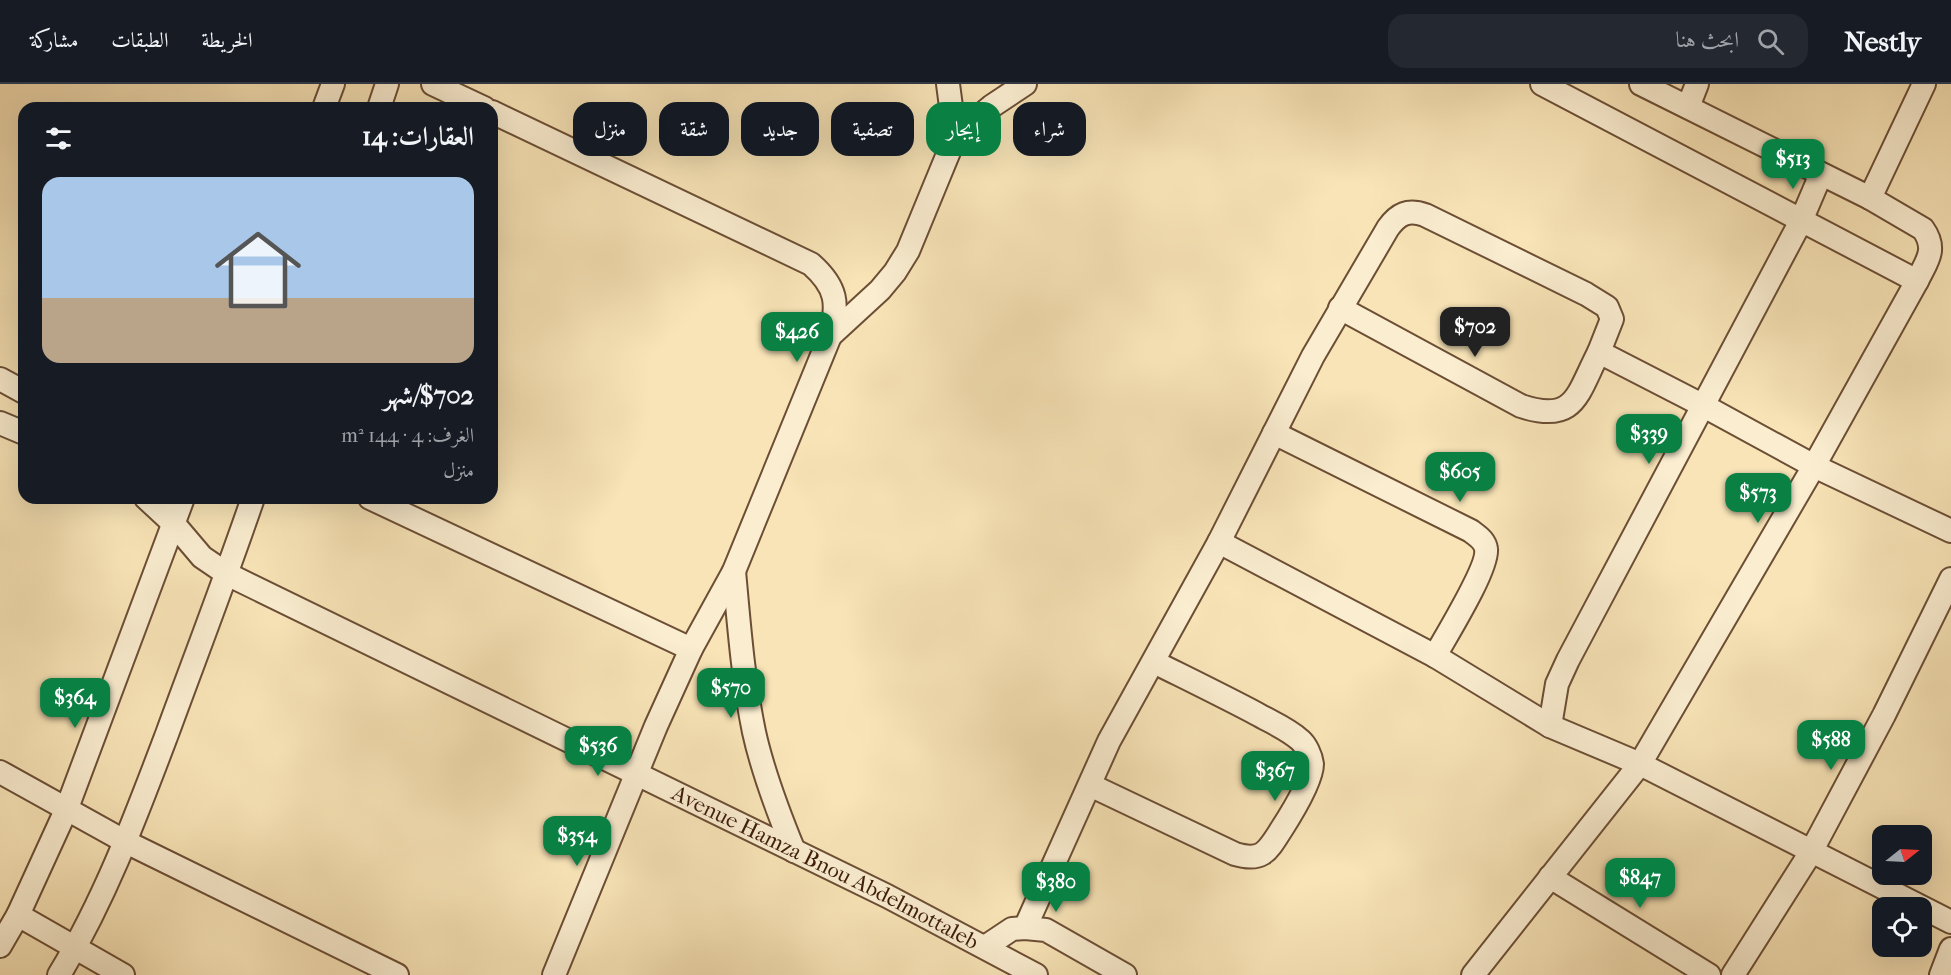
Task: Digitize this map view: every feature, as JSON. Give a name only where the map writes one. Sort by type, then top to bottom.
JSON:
[{"type":"street","points":[[326,102],[333,84]]},
{"type":"street","points":[[381,102],[387,84]]},
{"type":"street","points":[[434,84],[472,102]]},
{"type":"street","points":[[948,84],[950,102]]},
{"type":"street","points":[[998,102],[1025,84]]},
{"type":"street","points":[[1542,84],[1917,281]]},
{"type":"street","points":[[1473,975],[1640,764],[1865,378],[1930,253],[1929,237],[1923,229],[1870,198],[1641,84]]},
{"type":"street","points":[[1688,107],[1697,84]]},
{"type":"street","points":[[1870,198],[1924,84]]},
{"type":"street","points":[[498,115],[811,264],[831,286],[835,298],[835,317],[830,336],[734,571],[691,649],[656,726],[554,975]]},
{"type":"street","points":[[830,336],[880,290],[895,272],[908,251],[947,156]]},
{"type":"street","points":[[1550,726],[1557,684],[1568,660],[1801,221],[1821,174]]},
{"type":"street","points":[[1025,928],[1109,741],[1219,542],[1313,356],[1340,309],[1395,218],[1410,212],[1417,212],[1586,294],[1607,307],[1612,318],[1599,352],[1571,404],[1557,412],[1537,411],[1521,406],[1340,309]]},
{"type":"street","points":[[1599,352],[1814,466],[1951,531]]},
{"type":"street","points":[[0,380],[18,389]]},
{"type":"street","points":[[0,423],[18,430]]},
{"type":"street","points":[[1274,433],[1471,531],[1484,543],[1486,549],[1483,567],[1436,656]]},
{"type":"street","name":"Avenue Hamza Bnou Abdelmottaleb","points":[[152,504],[174,524],[202,557],[227,574],[794,851],[986,947],[1036,975]]},
{"type":"street","points":[[0,946],[18,915],[67,808],[181,504]]},
{"type":"street","points":[[59,975],[76,948],[126,842],[227,574],[251,504]]},
{"type":"street","points":[[383,504],[691,649]]},
{"type":"street","points":[[1219,542],[1436,656],[1550,726],[1640,764],[1951,922]]},
{"type":"street","points":[[734,571],[744,675],[754,733],[776,807],[794,851]]},
{"type":"street","points":[[1733,975],[1811,852],[1884,715],[1951,579]]},
{"type":"street","points":[[1090,784],[1245,857],[1254,858],[1268,850],[1294,808],[1312,766],[1310,755],[1302,741],[1288,730],[1154,662]]},
{"type":"street","points":[[0,772],[126,842],[397,975]]},
{"type":"street","points":[[1550,877],[1709,975]]},
{"type":"street","points":[[18,915],[123,975]]},
{"type":"street","points":[[986,947],[1012,930],[1025,928],[1046,930],[1125,975]]},
{"type":"street","points":[[1941,975],[1951,950]]}]
